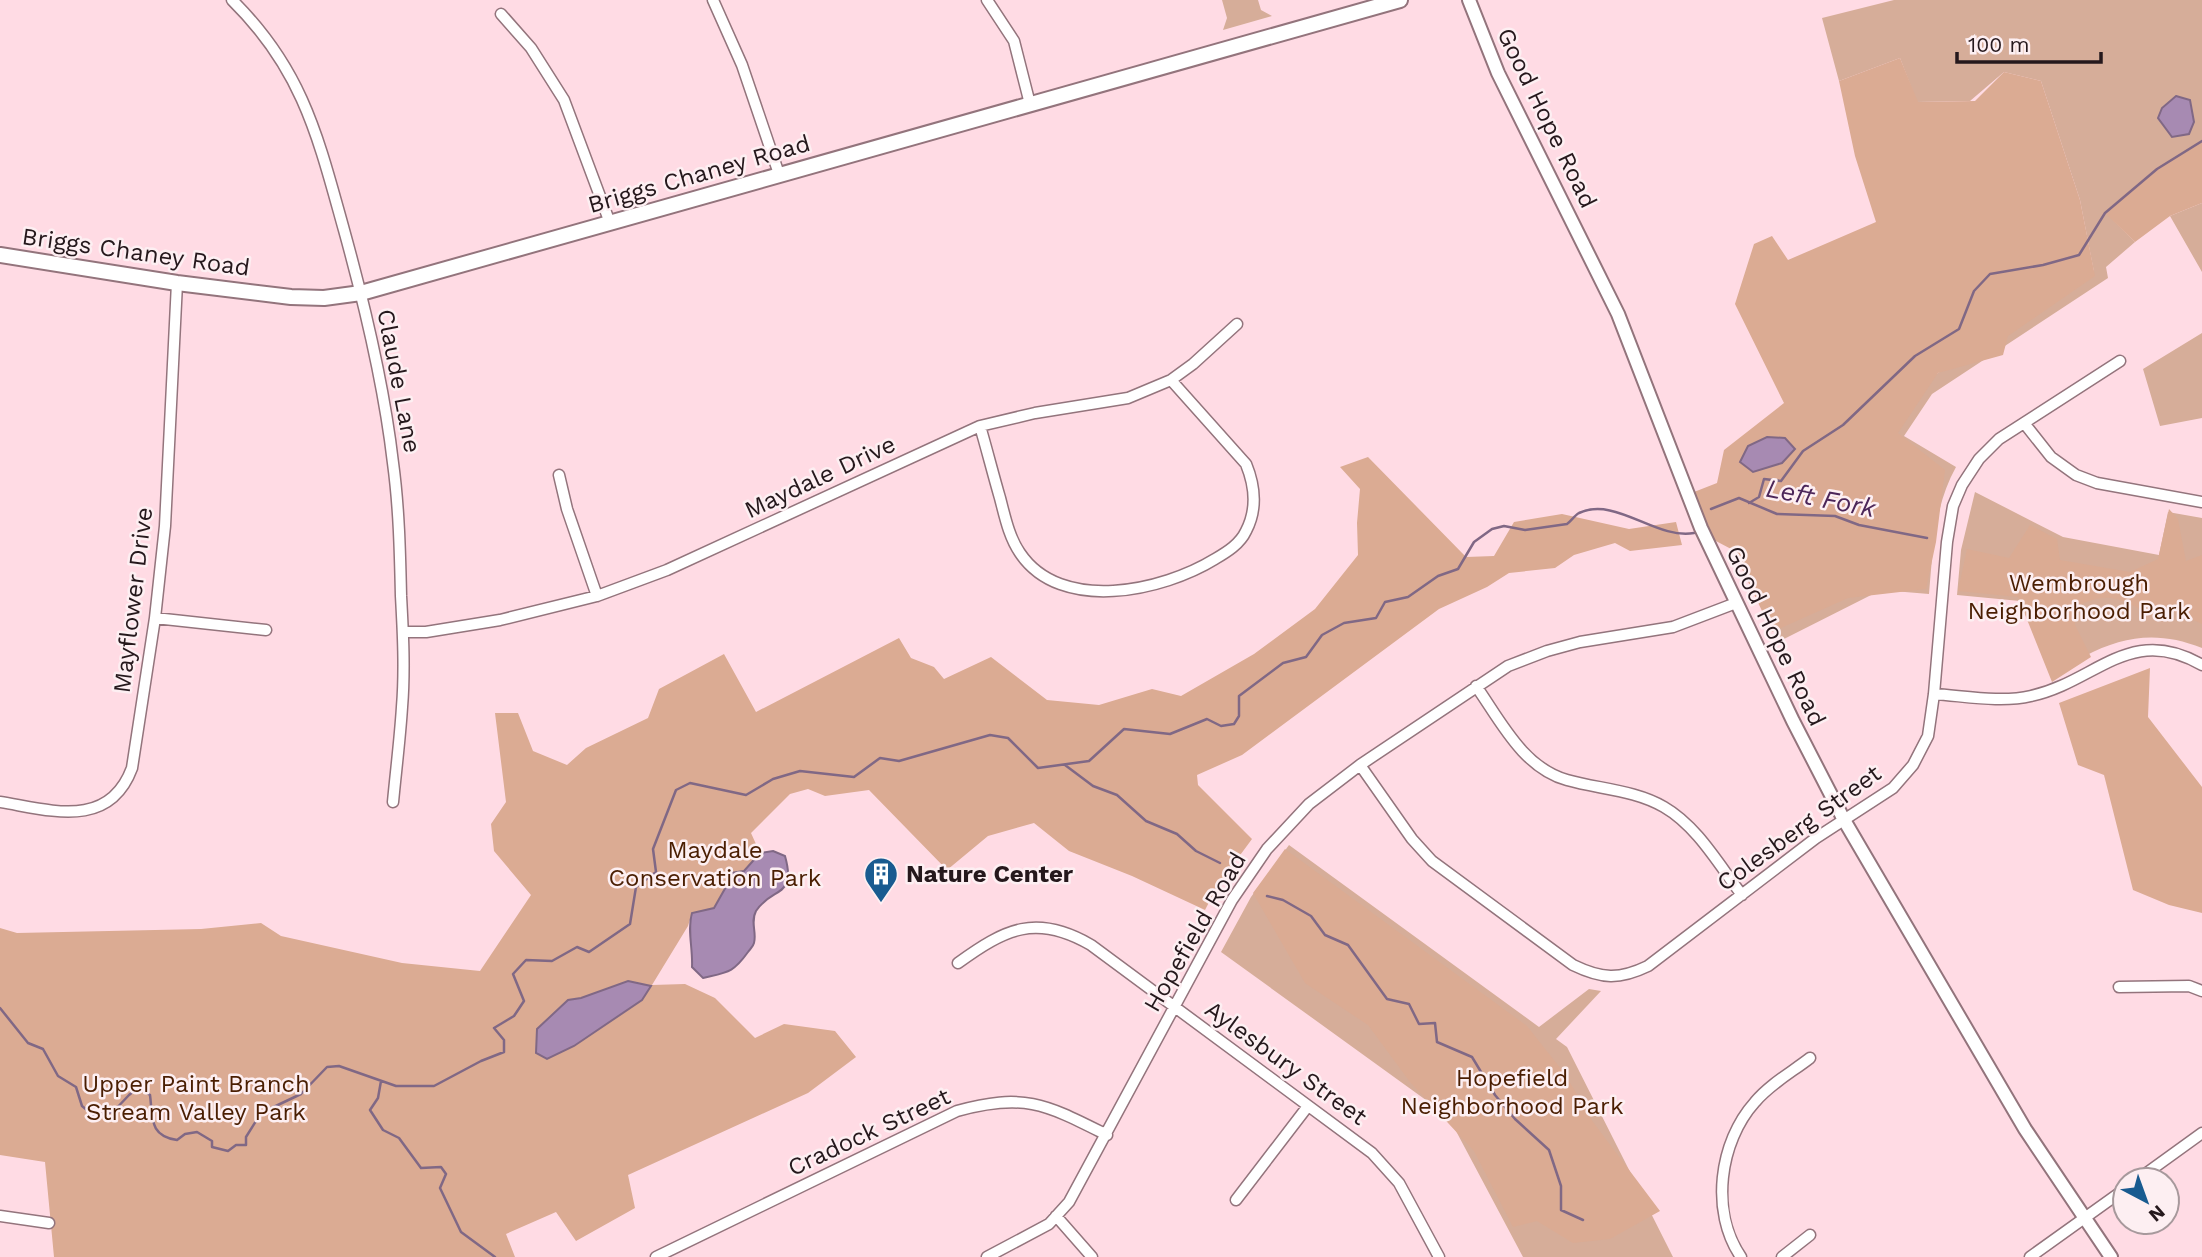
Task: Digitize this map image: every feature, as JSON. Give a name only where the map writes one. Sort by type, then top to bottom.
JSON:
[{"type":"main road","name":"Briggs Chaney Road","points":[[0,255],[177,283],[291,297],[324,298],[361,293],[1291,33],[1400,0]]},
{"type":"street","name":"Claude Lane","points":[[232,0],[256,24],[277,52],[313,122],[361,293],[393,461],[399,523],[403,705],[393,802]]},
{"type":"street","points":[[713,0],[742,65],[779,174]]},
{"type":"street","points":[[987,0],[1014,41],[1030,104]]},
{"type":"street","name":"Good Hope Road","points":[[1469,0],[1498,73],[1618,314],[1701,528],[1844,820],[2025,1129],[2111,1257]]},
{"type":"street","points":[[501,14],[531,48],[564,100],[610,223]]},
{"type":"street","name":"Mayflower Drive","points":[[0,802],[80,813],[96,808],[122,788],[132,768],[155,618],[165,526],[177,283]]},
{"type":"street","name":"Maydale Drive","points":[[403,632],[426,632],[500,620],[597,596],[667,570],[980,426],[1035,413],[1128,398],[1171,380],[1237,324]]},
{"type":"street","name":"Colesberg Street","points":[[1360,765],[1412,839],[1432,861],[1573,965],[1593,974],[1611,976],[1629,975],[1648,966],[1816,838],[1893,788],[1913,765],[1928,736],[1947,542],[1953,506],[1962,485],[1979,459],[1999,439],[2120,360]]},
{"type":"street","points":[[980,426],[1010,536],[1020,555],[1034,569],[1051,581],[1083,591],[1123,591],[1158,584],[1198,570],[1233,548],[1246,533],[1254,504],[1251,478],[1246,464],[1171,380]]},
{"type":"street","points":[[2024,423],[2051,457],[2076,475],[2097,483],[2202,502]]},
{"type":"street","points":[[559,475],[597,596]]},
{"type":"street","name":"Hopefield Road","points":[[987,1257],[1049,1224],[1069,1202],[1232,900],[1267,849],[1309,804],[1360,765],[1508,666],[1547,650],[1580,642],[1673,627],[1736,603]]},
{"type":"street","points":[[155,618],[266,630]]},
{"type":"street","points":[[1934,694],[2027,697],[2049,692],[2122,654],[2145,650],[2188,656],[2202,664]]},
{"type":"street","points":[[1476,686],[1518,747],[1540,767],[1567,780],[1632,794],[1663,806],[1694,833],[1742,895]]},
{"type":"street","name":"Aylesbury Street","points":[[958,963],[1007,931],[1030,927],[1059,930],[1091,945],[1372,1153],[1399,1183],[1436,1256]]},
{"type":"street","points":[[2119,987],[2189,986],[2202,991]]},
{"type":"street","points":[[1741,1257],[1727,1230],[1722,1195],[1725,1160],[1737,1129],[1754,1102],[1810,1058]]},
{"type":"street","name":"Cradock Street","points":[[656,1257],[957,1111],[985,1103],[1032,1103],[1055,1109],[1107,1135]]},
{"type":"street","points":[[1236,1200],[1308,1106]]},
{"type":"street","points":[[2156,1166],[2202,1133]]},
{"type":"street","points":[[2030,1257],[2111,1199]]},
{"type":"street","points":[[0,1216],[49,1223]]},
{"type":"street","points":[[1056,1216],[1092,1257]]},
{"type":"street","points":[[1782,1257],[1810,1236]]},
{"type":"green space","points":[[1222,0],[1258,0],[1261,10],[1272,16],[1223,30],[1227,18]]},
{"type":"green space","points":[[1894,0],[2202,0],[2202,141],[2157,169],[2105,212],[2135,242],[2106,267],[2108,278],[1932,394],[1904,436],[1956,467],[1939,513],[1929,594],[1881,590],[1780,641],[1722,513],[2094,272],[2080,200],[2041,81],[2004,72],[1970,101],[1917,102],[1900,58],[1839,81],[1822,18]]},
{"type":"green space","points":[[1900,58],[1918,102],[1975,101],[2004,72],[2041,81],[2080,200],[2095,276],[2008,336],[2003,355],[1938,373],[1898,433],[1945,470],[1936,542],[1926,589],[1848,598],[1772,632],[1733,550],[1714,540],[1694,492],[1717,483],[1724,450],[1784,403],[1735,304],[1754,244],[1772,236],[1788,260],[1876,222],[1855,156],[1839,81]]},
{"type":"green space","points":[[2202,141],[2202,203],[2170,216],[2135,242],[2105,213],[2157,169]]},
{"type":"green space","points":[[2202,203],[2202,272],[2170,216]]},
{"type":"green space","points":[[2202,333],[2202,418],[2160,426],[2143,369]]},
{"type":"green space","points":[[1368,457],[1466,557],[1494,556],[1514,522],[1562,514],[1629,529],[1676,522],[1682,545],[1630,551],[1615,543],[1574,555],[1555,568],[1509,573],[1487,587],[1439,609],[1242,755],[1197,775],[1198,785],[1252,839],[1218,885],[1205,910],[1132,876],[1069,851],[1034,823],[988,836],[947,870],[869,790],[825,796],[808,789],[790,794],[751,833],[760,853],[744,871],[731,873],[714,908],[692,913],[688,926],[652,985],[685,984],[715,998],[755,1038],[784,1024],[835,1031],[856,1057],[808,1093],[628,1175],[635,1208],[576,1241],[556,1212],[506,1234],[515,1257],[54,1257],[45,1162],[0,1155],[0,928],[17,933],[201,929],[261,923],[281,936],[402,963],[480,971],[531,895],[494,851],[491,824],[506,802],[495,713],[518,713],[533,751],[567,765],[586,748],[648,718],[659,689],[724,654],[756,712],[899,638],[911,658],[934,667],[944,679],[991,657],[1047,700],[1099,705],[1152,689],[1181,696],[1254,654],[1315,609],[1358,555],[1360,489],[1340,467]]},
{"type":"green space","name":"Wembrough Neighborhood Park","points":[[1975,492],[2063,537],[2159,555],[2168,512],[2202,518],[2202,648],[2171,639],[2142,638],[2114,643],[2085,656],[2020,601],[1957,595],[1961,550]]},
{"type":"green space","points":[[2169,509],[2178,519],[2186,561],[2202,555],[2202,624],[2171,610],[2154,616],[2114,598],[2086,602],[2074,608],[2075,625],[2091,657],[2052,682],[2018,597],[1958,591],[1967,549],[2009,558],[2030,525],[2057,539],[2060,560],[2130,572],[2158,559]]},
{"type":"green space","points":[[2150,668],[2148,717],[2202,787],[2202,913],[2169,905],[2133,890],[2104,775],[2078,765],[2059,703]]},
{"type":"green space","name":"Hopefield Neighborhood Park","points":[[1289,845],[1539,1027],[1589,989],[1601,991],[1556,1039],[1567,1047],[1673,1257],[1523,1257],[1448,1116],[1221,952],[1251,897]]},
{"type":"green space","name":"Hopefield Neighborhood Park","points":[[1285,849],[1527,1026],[1565,1074],[1593,1122],[1660,1211],[1610,1239],[1573,1243],[1537,1221],[1513,1227],[1474,1151],[1410,1082],[1368,1025],[1305,983],[1253,893]]},
{"type":"shaded area","points":[[2176,96],[2190,100],[2194,122],[2189,134],[2172,137],[2158,118],[2162,108]]},
{"type":"shaded area","points":[[1767,437],[1785,438],[1795,449],[1782,463],[1753,472],[1740,462],[1748,446]]},
{"type":"shaded area","points":[[773,851],[785,856],[788,879],[781,890],[762,903],[756,911],[753,946],[734,968],[703,978],[692,967],[692,913],[714,908],[731,873],[744,871],[760,853]]},
{"type":"shaded area","points":[[628,981],[651,986],[642,1000],[574,1046],[547,1059],[536,1053],[537,1029],[568,1000]]},
{"type":"waterway","points":[[1749,503],[1759,497],[1764,479],[1781,481],[1803,451],[1843,425],[1915,356],[1959,329],[1974,291],[1990,274],[2043,265],[2079,255],[2105,213],[2157,169],[2202,141]]},
{"type":"waterway","name":"Left Fork","points":[[1711,509],[1739,498],[1777,514],[1835,516],[1859,525],[1927,538]]},
{"type":"waterway","name":"Left Fork","points":[[0,1008],[28,1043],[43,1049],[58,1076],[76,1087],[82,1106],[93,1115],[113,1112],[139,1087],[150,1095],[152,1118],[161,1135],[177,1140],[185,1134],[197,1132],[212,1141],[212,1147],[228,1151],[236,1145],[246,1145],[246,1137],[261,1113],[301,1094],[327,1067],[339,1066],[396,1086],[434,1086],[504,1052],[504,1040],[494,1028],[514,1016],[524,1001],[513,974],[526,960],[552,961],[577,947],[589,952],[630,924],[636,887],[656,872],[653,849],[676,790],[690,783],[746,795],[773,779],[800,771],[854,777],[880,758],[899,761],[990,735],[1008,738],[1038,768],[1089,761],[1124,729],[1170,734],[1207,719],[1221,726],[1234,724],[1239,716],[1239,696],[1283,663],[1306,657],[1322,635],[1344,623],[1376,618],[1385,602],[1408,597],[1438,576],[1458,569],[1474,542],[1492,529],[1504,526],[1525,530],[1567,524],[1579,513],[1593,509],[1622,514],[1665,530],[1694,533]]},
{"type":"waterway","points":[[1065,765],[1093,786],[1117,795],[1146,821],[1177,834],[1196,851],[1220,863]]},
{"type":"waterway","points":[[1267,896],[1283,900],[1311,916],[1325,935],[1348,945],[1387,999],[1409,1004],[1419,1024],[1435,1023],[1437,1042],[1472,1057],[1495,1095],[1515,1119],[1549,1150],[1561,1186],[1561,1210],[1583,1220]]},
{"type":"waterway","points":[[381,1081],[378,1098],[370,1110],[383,1130],[399,1138],[421,1168],[441,1167],[446,1174],[440,1188],[461,1232],[495,1257]]},
{"type":"place","name":"Nature Center","points":[[881,904]]},
{"type":"park label","name":"Maydale Conservation Park","points":[[715,864]]},
{"type":"park label","name":"Upper Paint Branch Stream Valley Park","points":[[196,1098]]}]
